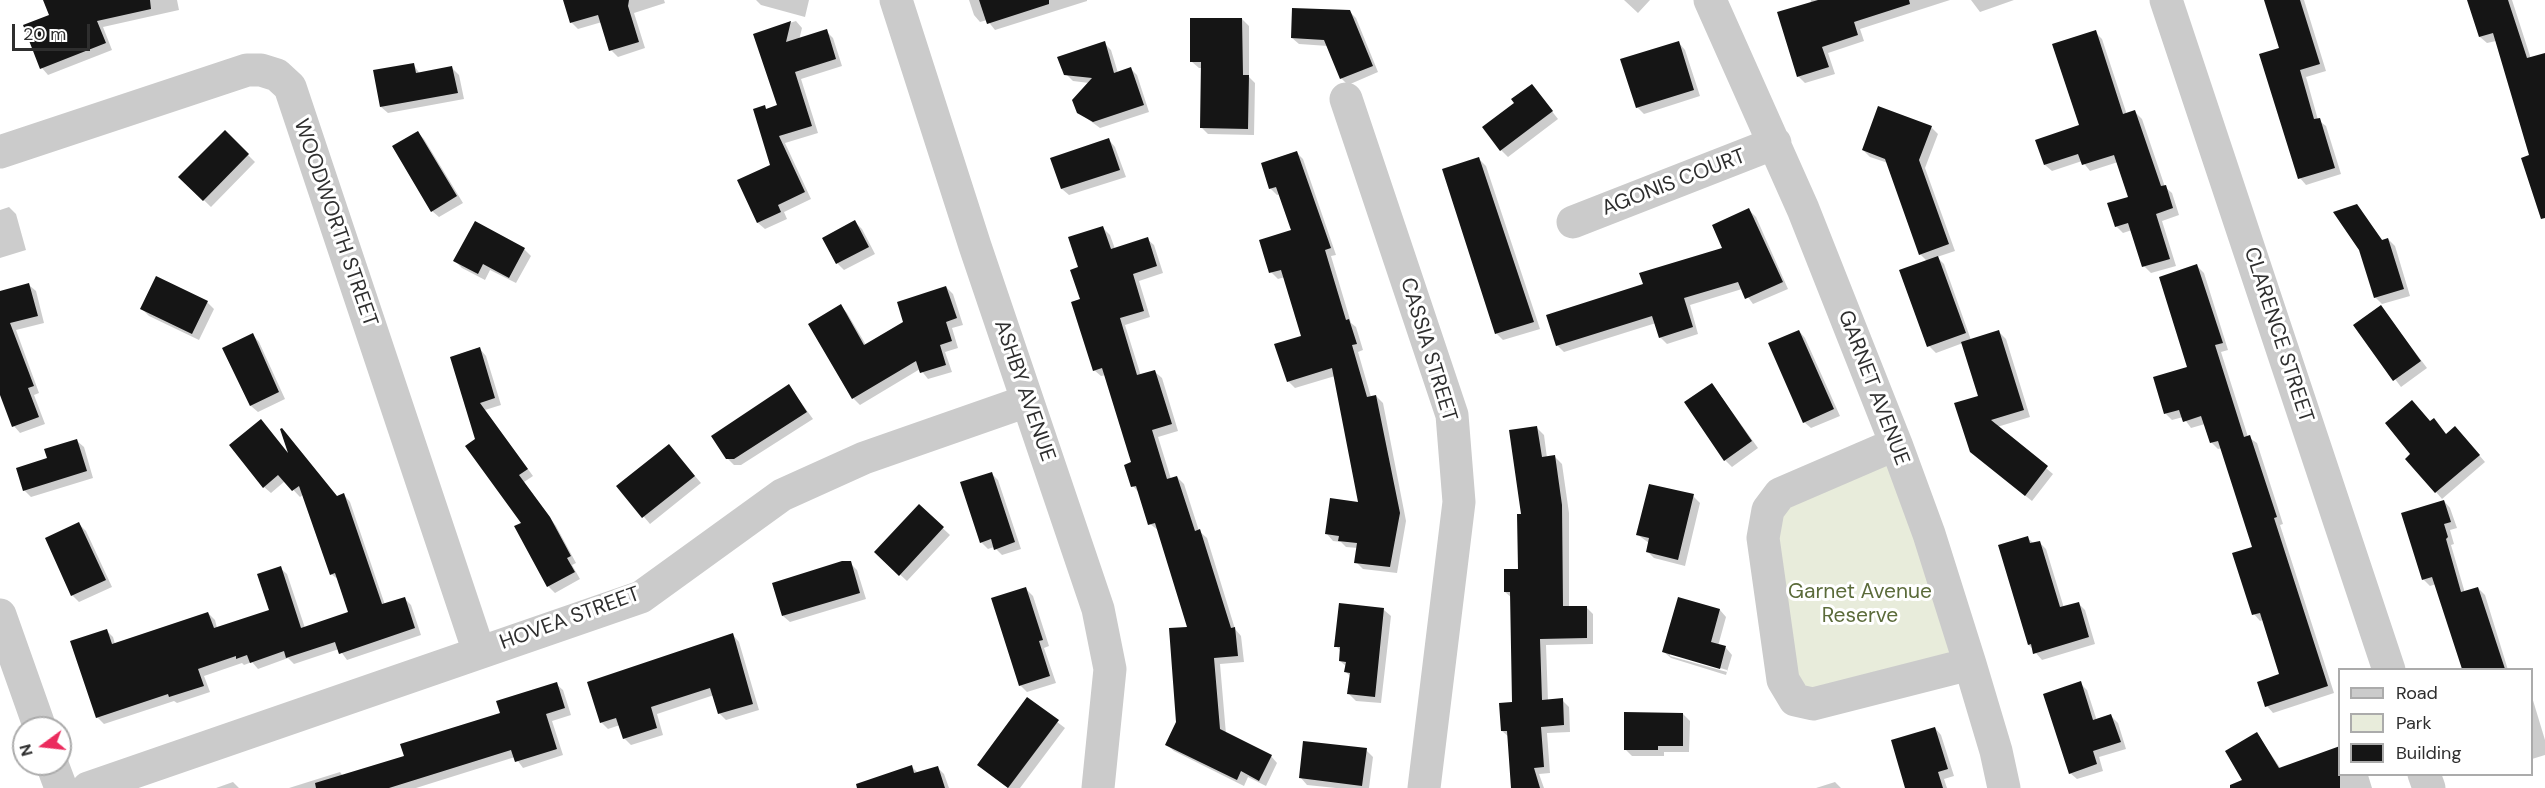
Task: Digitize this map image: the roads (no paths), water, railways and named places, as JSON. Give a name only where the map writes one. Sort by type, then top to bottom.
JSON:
[{"type":"street","name":"ASHBY AVENUE","points":[[896,0],[1027,401],[1098,609],[1110,669],[1098,788]]},
{"type":"street","name":"GARNET AVENUE","points":[[1710,0],[1803,208],[1896,444],[1929,534],[1970,664],[1996,751],[2004,788]]},
{"type":"street","name":"CLARENCE STREET","points":[[2166,0],[2389,668]]},
{"type":"street","name":"WOODWORTH STREET","points":[[0,152],[247,70],[261,70],[277,75],[290,87],[479,652]]},
{"type":"street","name":"CASSIA STREET","points":[[1346,99],[1452,415],[1459,502],[1424,788]]},
{"type":"street","name":"AGONIS COURT","points":[[1573,222],[1775,143]]},
{"type":"street","name":"HOVEA STREET","points":[[88,788],[641,597],[782,495],[864,458],[1027,401]]},
{"type":"street","points":[[1896,444],[1780,494],[1768,510],[1763,538],[1783,680],[1795,700],[1813,704],[1970,664]]},
{"type":"street","points":[[0,615],[36,716]]},
{"type":"park label","name":"Garnet Avenue Reserve","points":[[1860,604]]}]
